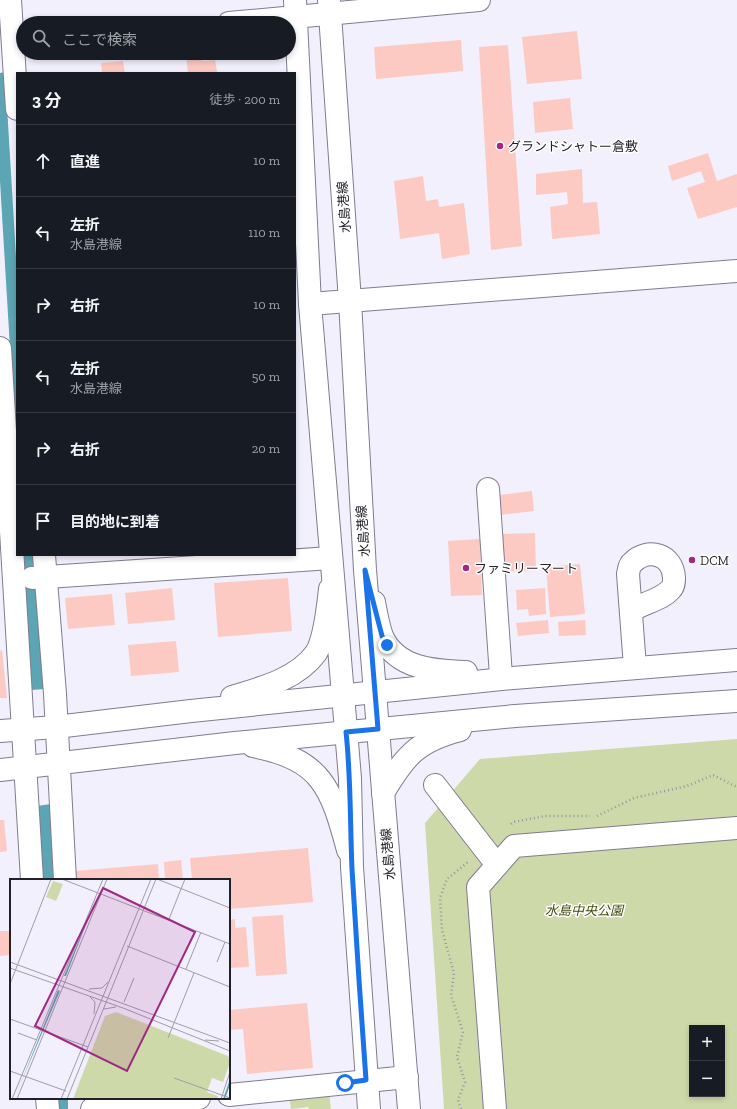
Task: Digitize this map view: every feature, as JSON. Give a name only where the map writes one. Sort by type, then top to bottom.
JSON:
[{"type":"street","points":[[10,0],[16,96]]},
{"type":"street","points":[[260,16],[296,8],[479,0]]},
{"type":"street","name":"水島港線","points":[[330,6],[350,301],[365,570],[409,1109]]},
{"type":"street","points":[[296,8],[310,304],[350,778],[352,867],[369,1109]]},
{"type":"street","points":[[310,304],[737,271]]},
{"type":"street","points":[[0,348],[10,376],[16,437]]},
{"type":"street","points":[[488,489],[507,677]]},
{"type":"street","points":[[28,556],[30,578],[56,727],[65,879]]},
{"type":"street","points":[[32,879],[23,728],[30,578],[43,556]]},
{"type":"street","points":[[30,578],[331,566]]},
{"type":"street","points":[[191,710],[274,683],[296,673],[304,665],[316,652],[322,636],[328,606],[331,566]]},
{"type":"street","points":[[365,570],[382,636],[393,652],[413,665],[437,671],[507,677]]},
{"type":"street","points":[[631,611],[634,667]]},
{"type":"street","points":[[0,731],[23,728],[56,727],[191,710],[375,692],[507,677],[737,660]]},
{"type":"street","points":[[0,770],[235,743],[515,716],[737,701]]},
{"type":"street","points":[[384,793],[398,766],[421,744],[452,732],[515,716]]},
{"type":"street","points":[[235,743],[265,748],[288,756],[311,768],[319,778],[335,805],[352,867]]},
{"type":"street","points":[[435,785],[497,865]]},
{"type":"street","points":[[496,1109],[478,886],[514,846],[737,828]]},
{"type":"street","points":[[230,1095],[407,1077]]},
{"type":"street","points":[[80,1099],[81,1109]]},
{"type":"street","points":[[92,1109],[189,1099]]},
{"type":"path","points":[[461,1109],[458,1100],[465,1082],[457,1057],[463,1032],[451,994],[454,973],[442,930],[440,898],[448,879],[513,822],[545,816],[599,816],[634,798],[686,786],[713,775],[737,787]]},
{"type":"green space","name":"水島中央公園","points":[[737,739],[737,1109],[444,1109],[425,823],[480,759]]},
{"type":"green space","points":[[329,1092],[331,1109],[309,1109],[308,1107],[291,1109],[289,1095]]},
{"type":"water","points":[[5,72],[16,257],[16,448],[0,181],[0,73]]},
{"type":"water","points":[[22,556],[35,556],[45,689],[31,690]]},
{"type":"water","points":[[51,804],[56,879],[42,879],[37,806]]},
{"type":"water","points":[[56,1099],[68,1099],[68,1109],[57,1109]]},
{"type":"building","points":[[577,31],[582,79],[527,84],[522,37]]},
{"type":"building","points":[[461,40],[463,71],[376,79],[374,47]]},
{"type":"building","name":"グランドシャトー倉敷","points":[[508,45],[522,246],[491,250],[479,47]]},
{"type":"building","points":[[187,60],[215,60],[217,72],[188,72]]},
{"type":"building","points":[[123,61],[125,72],[102,72],[101,63]]},
{"type":"building","points":[[570,98],[573,129],[535,133],[533,102]]},
{"type":"building","points":[[708,153],[717,181],[737,174],[737,207],[698,219],[687,188],[705,182],[701,171],[672,181],[668,166]]},
{"type":"building","points":[[582,169],[583,203],[597,202],[600,234],[552,239],[550,207],[568,204],[567,192],[536,195],[536,174]]},
{"type":"building","points":[[423,176],[426,201],[438,199],[439,207],[464,203],[470,254],[442,259],[439,233],[400,239],[394,181]]},
{"type":"building","points":[[532,491],[534,511],[500,515],[499,495]]},
{"type":"building","points":[[535,533],[536,570],[502,572],[500,534]]},
{"type":"building","points":[[480,539],[482,595],[451,596],[448,541]]},
{"type":"building","points":[[580,564],[585,614],[550,617],[546,567]]},
{"type":"building","points":[[288,578],[292,631],[218,637],[214,583]]},
{"type":"building","points":[[172,588],[175,620],[128,624],[125,593]]},
{"type":"building","points":[[545,588],[546,614],[529,616],[528,609],[517,610],[516,590]]},
{"type":"building","points":[[112,594],[115,625],[68,629],[65,598]]},
{"type":"building","points":[[548,620],[549,633],[518,636],[516,623]]},
{"type":"building","points":[[585,620],[586,635],[559,636],[558,622]]},
{"type":"building","points":[[176,641],[179,672],[131,676],[128,645]]},
{"type":"building","points":[[2,650],[7,698],[0,698],[0,651]]},
{"type":"building","points":[[0,820],[4,820],[7,851],[0,852]]},
{"type":"building","points":[[308,848],[313,902],[230,909],[230,879],[192,879],[190,858]]},
{"type":"building","points":[[181,860],[183,879],[165,879],[164,862]]},
{"type":"building","points":[[158,864],[159,879],[75,879],[75,871]]},
{"type":"building","points":[[283,915],[287,974],[256,976],[252,917]]},
{"type":"building","points":[[235,919],[235,928],[246,927],[249,967],[230,968],[230,920]]},
{"type":"building","points":[[0,931],[10,931],[10,955],[0,956]]},
{"type":"building","points":[[307,1003],[313,1068],[247,1074],[243,1029],[230,1030],[230,1010]]},
{"type":"place","name":"グランドシャトー倉敷","points":[[500,146]]},
{"type":"place","name":"DCM","points":[[692,560]]},
{"type":"place","name":"ファミリーマート","points":[[466,568]]},
{"type":"route","points":[[345,1083],[366,1080],[352,867],[350,778],[346,732],[378,729],[365,570],[382,636],[387,645]]}]
